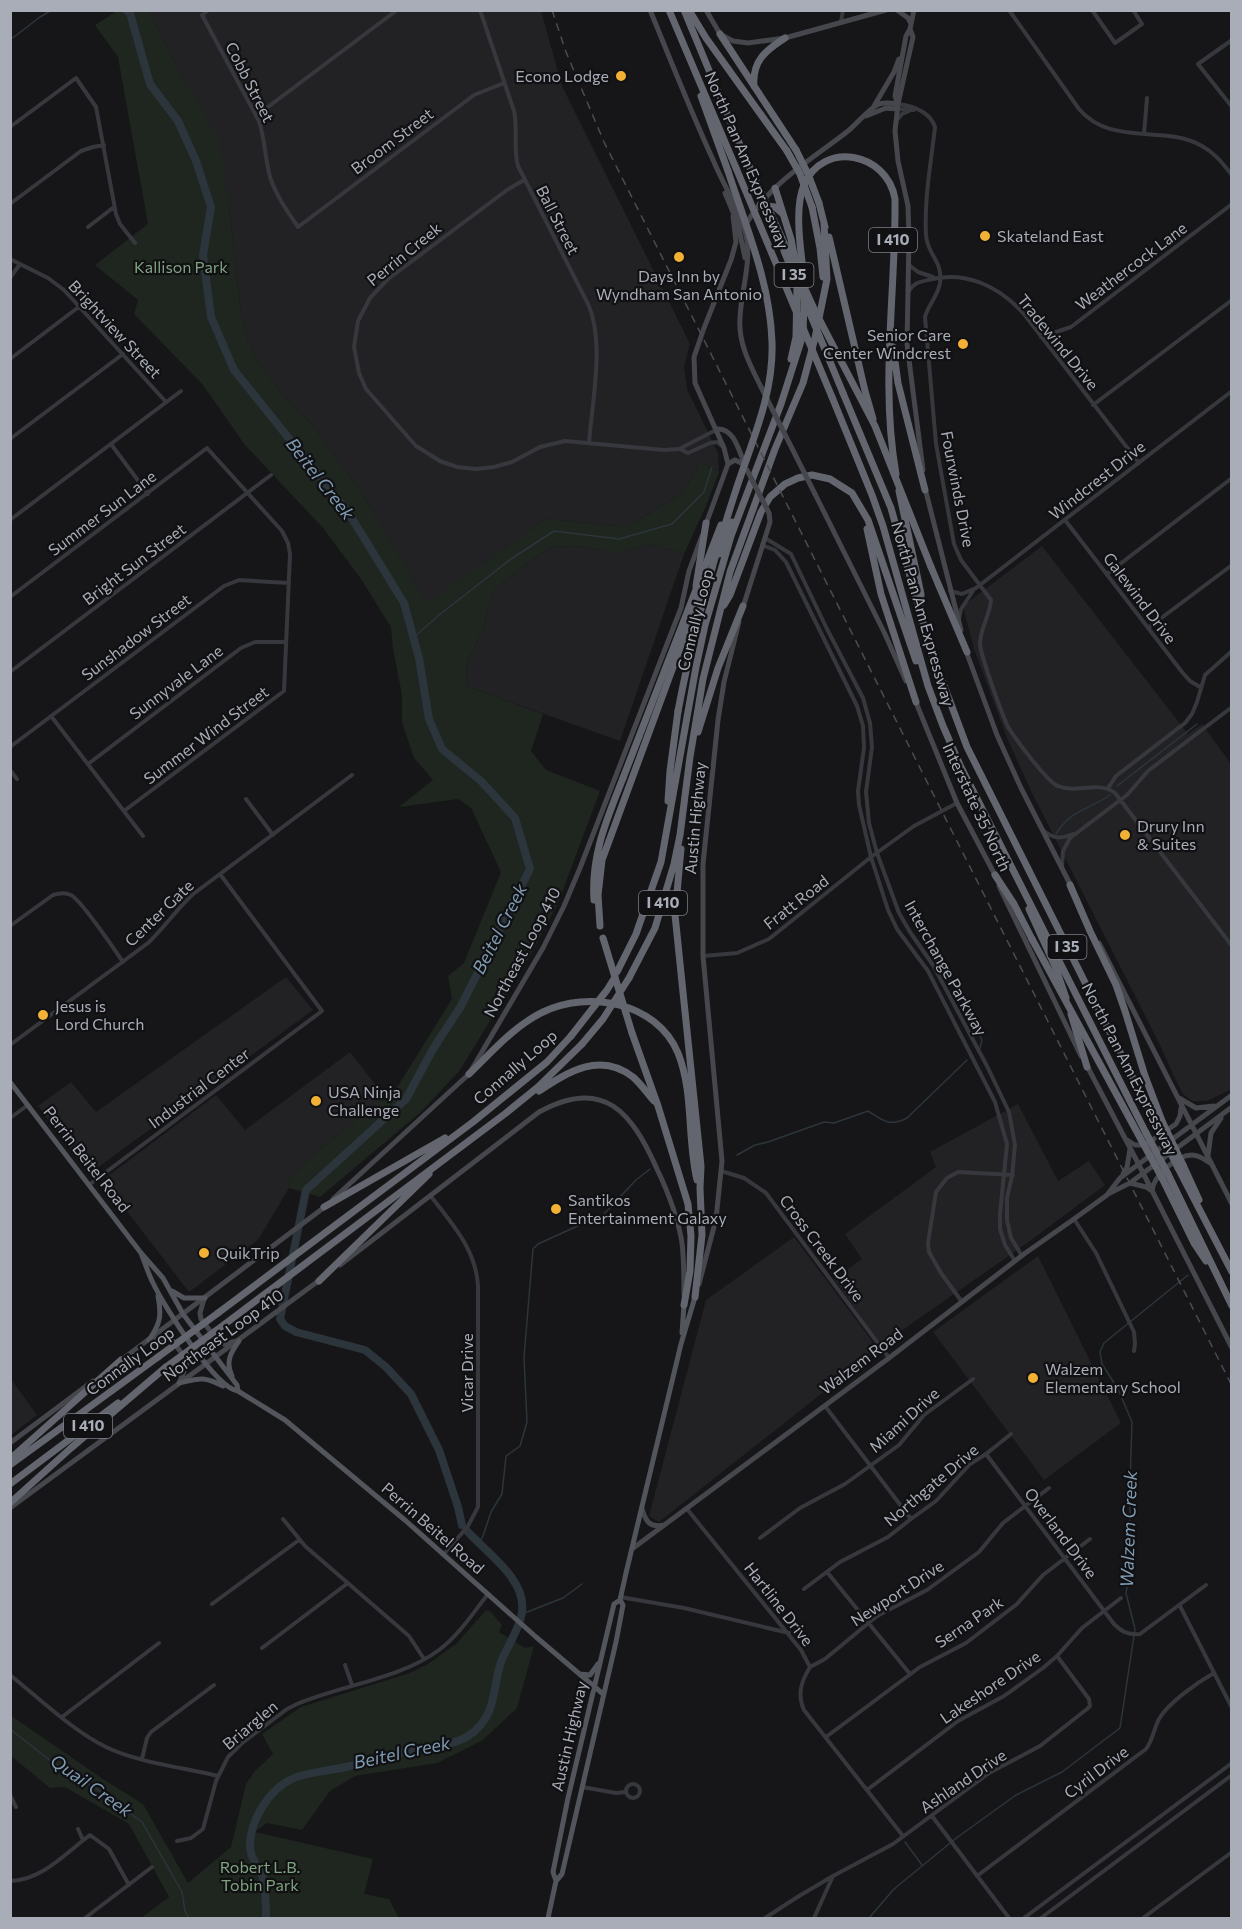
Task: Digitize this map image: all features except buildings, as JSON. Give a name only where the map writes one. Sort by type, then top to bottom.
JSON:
[{"type":"highway","name":"North Pan Am Expressway","points":[[669,10],[732,169],[832,397],[872,495],[883,526],[928,686],[956,757],[1232,1306]]},
{"type":"highway","name":"North Pan Am Expressway","points":[[684,10],[893,516],[930,648],[968,747],[1232,1272]]},
{"type":"highway","points":[[689,10],[715,51],[787,151],[800,174],[812,207],[820,248],[823,286],[821,307]]},
{"type":"highway","points":[[720,34],[796,150],[808,174],[819,203],[875,426]]},
{"type":"highway","points":[[754,88],[754,71],[760,57],[785,38]]},
{"type":"highway","points":[[745,157],[820,322],[857,388],[875,426],[967,652]]},
{"type":"highway","name":"I 410","points":[[786,388],[803,335],[805,288],[799,202],[808,176],[818,166],[830,160],[850,157],[867,161],[884,174],[892,186],[895,213],[889,361],[894,460],[904,519],[921,594],[920,609]]},
{"type":"highway","points":[[665,836],[678,711],[689,657],[704,595],[763,411],[772,345],[769,309],[763,279],[732,169]]},
{"type":"highway","points":[[775,188],[797,266],[796,337],[786,388]]},
{"type":"highway","points":[[760,205],[775,207],[784,214]]},
{"type":"highway","points":[[719,615],[736,553],[775,449],[803,383],[827,279],[824,223]]},
{"type":"highway","points":[[890,326],[898,383],[925,490]]},
{"type":"highway","name":"Connally Loop","points":[[10,1465],[473,1122],[547,1062],[607,990],[636,934],[662,862],[705,625],[731,536],[786,388]]},
{"type":"highway","points":[[600,926],[598,896],[602,860],[690,621],[771,432]]},
{"type":"highway","name":"I 410","points":[[719,615],[730,595],[761,512],[775,492],[798,478],[812,475],[838,483],[852,493],[868,520],[913,653],[928,686]]},
{"type":"highway","points":[[684,1305],[690,1271],[691,1248],[688,1204],[603,938],[594,899],[594,862],[606,821],[709,554],[735,493]]},
{"type":"highway","points":[[858,501],[868,533],[881,594],[916,702]]},
{"type":"highway","points":[[690,621],[706,523]]},
{"type":"highway","points":[[690,757],[718,668],[743,606]]},
{"type":"highway","name":"Connally Loop","points":[[10,1484],[506,1113],[538,1088],[582,1044],[603,1018],[629,978],[654,928],[664,900],[682,822],[703,679],[719,615]]},
{"type":"highway","points":[[682,822],[675,915],[696,1105],[700,1166],[702,1235],[695,1297]]},
{"type":"highway","points":[[995,875],[1014,904],[1165,1176]]},
{"type":"highway","points":[[1017,878],[1055,966],[1087,1068]]},
{"type":"highway","points":[[1070,885],[1116,985],[1159,1123]]},
{"type":"highway","points":[[469,1074],[520,1026],[556,1006],[585,1001],[616,1004],[634,1009],[653,1021],[668,1036],[678,1053],[685,1078],[693,1156],[700,1188]]},
{"type":"highway","points":[[506,1113],[572,1070],[594,1064],[612,1067],[631,1076],[658,1106]]},
{"type":"highway","points":[[324,1207],[473,1122]]},
{"type":"highway","points":[[319,1281],[456,1149]]},
{"type":"highway","points":[[10,1459],[121,1360]]},
{"type":"highway","points":[[10,1503],[166,1367]]},
{"type":"main road","name":"Interstate 35 North","points":[[650,10],[713,161],[744,227],[748,243],[740,318],[742,345],[884,632],[916,702],[957,803],[995,875],[1087,1068],[1144,1174],[1232,1348]]},
{"type":"main road","points":[[706,10],[720,34],[740,43],[785,38],[885,10]]},
{"type":"main road","points":[[897,10],[908,18],[913,37],[896,121],[896,144],[908,206],[908,344],[925,490],[958,621],[997,735],[1062,870],[1232,1204]]},
{"type":"main road","points":[[744,227],[760,205],[791,173],[873,108],[894,72],[911,27],[914,10]]},
{"type":"main road","points":[[899,107],[895,96],[904,45]]},
{"type":"main road","points":[[873,108],[886,103],[899,107]]},
{"type":"main road","points":[[865,116],[886,108],[899,107]]},
{"type":"main road","name":"Interstate 35 North","points":[[713,161],[738,224],[746,265]]},
{"type":"main road","points":[[733,216],[736,242],[726,275],[696,350],[694,365],[695,383],[724,448],[728,464],[735,460],[746,467]]},
{"type":"main road","name":"Austin Highway","points":[[556,1881],[553,1871],[614,1604],[620,1599],[681,1344],[717,1219],[722,1149],[703,956],[703,864],[711,774],[724,682],[743,606],[770,522],[769,513],[732,436],[727,431],[716,429]]},
{"type":"main road","name":"Northeast Loop 410","points":[[10,1443],[149,1341],[324,1207],[469,1074],[543,948],[564,906],[681,608],[689,571],[728,464]]},
{"type":"main road","name":"Perrin Beitel Road","points":[[10,1082],[141,1253],[163,1278],[183,1314],[235,1389]]},
{"type":"main road","name":"Walzem Road","points":[[1107,1195],[1120,1178],[1232,1095]]},
{"type":"main road","points":[[1178,1097],[1196,1108],[1219,1104]]},
{"type":"main road","points":[[1125,1139],[1132,1144],[1142,1146],[1172,1127],[1180,1116],[1178,1097]]},
{"type":"main road","name":"Austin Highway","points":[[477,1159],[540,1112],[560,1101],[581,1098],[596,1099],[624,1114],[640,1134],[650,1153],[666,1188],[676,1219],[681,1242],[684,1305],[681,1344]]},
{"type":"main road","name":"Walzem Road","points":[[632,1549],[889,1358],[1015,1261],[1107,1195],[1144,1174],[1232,1107]]},
{"type":"main road","points":[[1208,1158],[1211,1133],[1226,1112]]},
{"type":"main road","points":[[1120,1178],[1127,1167],[1130,1147]]},
{"type":"main road","points":[[1152,1191],[1152,1184],[1159,1174],[1185,1156],[1198,1156],[1211,1164]]},
{"type":"main road","name":"Northeast Loop 410","points":[[10,1508],[319,1281],[477,1159]]},
{"type":"main road","points":[[1130,1183],[1146,1186],[1152,1191]]},
{"type":"main road","name":"Perrin Beitel Road","points":[[141,1253],[174,1321],[217,1377],[285,1420],[444,1554],[603,1694]]},
{"type":"main road","points":[[170,1290],[184,1298],[205,1298],[200,1313],[201,1319],[217,1340],[224,1344],[238,1341]]},
{"type":"main road","points":[[149,1341],[160,1320],[158,1292]]},
{"type":"main road","points":[[149,1341],[170,1337],[187,1364],[179,1383]]},
{"type":"main road","points":[[235,1389],[229,1370],[229,1357],[238,1341]]},
{"type":"main road","points":[[179,1383],[209,1379],[235,1389]]},
{"type":"main road","points":[[642,1509],[646,1521],[650,1524],[666,1525]]},
{"type":"main road","name":"Austin Highway","points":[[548,1918],[556,1881],[562,1874],[603,1694],[623,1605],[620,1599]]},
{"type":"main road","points":[[578,1673],[590,1675],[601,1659]]},
{"type":"street","name":"Cobb Street","points":[[208,10],[202,15],[256,116],[264,136],[273,184],[298,227]]},
{"type":"street","points":[[256,116],[397,10]]},
{"type":"street","name":"Ball Street","points":[[480,10],[515,118],[516,161],[588,304],[594,321],[597,347],[589,443]]},
{"type":"street","points":[[841,22],[843,10]]},
{"type":"street","points":[[1009,10],[1087,118],[1108,129],[1184,139],[1197,143],[1213,154],[1232,176]]},
{"type":"street","points":[[1092,10],[1115,43],[1142,24],[1133,10]]},
{"type":"street","points":[[1232,40],[1198,64],[1232,107]]},
{"type":"street","points":[[10,127],[76,78],[96,107],[114,207],[120,224],[135,243]]},
{"type":"street","name":"Broom Street","points":[[298,227],[474,95],[504,83]]},
{"type":"street","points":[[1143,134],[1147,98]]},
{"type":"street","points":[[899,107],[910,106],[925,113],[936,128],[928,179],[926,234],[929,247],[940,266],[940,276]]},
{"type":"street","points":[[899,107],[909,111]]},
{"type":"street","points":[[896,121],[902,114],[915,110]]},
{"type":"street","points":[[10,204],[81,151],[104,145]]},
{"type":"street","name":"Perrin Creek","points":[[524,180],[507,190],[375,291],[361,313],[354,347],[356,364],[371,396],[410,440],[431,457],[448,465],[466,469],[485,469],[512,462],[548,444],[565,441],[664,450],[679,449],[716,429]]},
{"type":"street","name":"Weathercock Lane","points":[[1041,338],[1071,327],[1232,204]]},
{"type":"street","points":[[88,227],[114,207]]},
{"type":"street","name":"Brightview Street","points":[[10,259],[57,284],[80,306],[166,402]]},
{"type":"street","points":[[10,278],[20,264]]},
{"type":"street","points":[[909,266],[934,278]]},
{"type":"street","name":"Tradewind Drive","points":[[908,292],[918,282],[940,276],[972,280],[995,289],[1018,308],[1139,463]]},
{"type":"street","name":"Fourwinds Drive","points":[[940,276],[938,291],[927,308],[925,317],[936,444],[957,553],[991,600],[991,608],[981,636],[981,649],[1009,728],[1052,784],[1064,788],[1108,788]]},
{"type":"street","points":[[1093,405],[1232,300]]},
{"type":"street","points":[[10,359],[80,306]]},
{"type":"street","points":[[10,439],[123,354]]},
{"type":"street","points":[[10,520],[181,391]]},
{"type":"street","name":"Windcrest Drive","points":[[958,621],[965,602],[976,588],[1232,391]]},
{"type":"street","name":"Perrin Creek","points":[[679,449],[688,453],[717,442],[724,448]]},
{"type":"street","points":[[111,444],[148,494]]},
{"type":"street","name":"Summer Sun Lane","points":[[10,597],[207,448]]},
{"type":"street","name":"Summer Wind Street","points":[[124,812],[284,691],[290,554],[287,539],[207,448]]},
{"type":"street","name":"Bright Sun Street","points":[[10,672],[271,475]]},
{"type":"street","points":[[1107,574],[1232,478]]},
{"type":"street","name":"Galewind Drive","points":[[1065,520],[1190,681],[1200,687]]},
{"type":"street","name":"Interchange Parkway","points":[[765,538],[790,554],[864,698],[870,723],[872,747],[866,792],[869,823],[877,853],[899,913],[909,932],[933,965],[1009,1112],[1015,1145],[1007,1198],[1007,1220],[1011,1238],[1022,1256]]},
{"type":"street","name":"Interchange Parkway","points":[[762,545],[775,550],[786,562],[857,706],[863,726],[864,748],[858,792],[859,805],[871,857],[888,910],[897,929],[928,971],[995,1101],[1007,1144],[999,1219],[1000,1229],[1005,1245],[1015,1261]]},
{"type":"street","points":[[1148,628],[1232,565]]},
{"type":"street","name":"Sunshadow Street","points":[[10,747],[224,586],[239,580],[289,583]]},
{"type":"street","points":[[950,591],[962,594],[976,588]]},
{"type":"street","name":"Sunnyvale Lane","points":[[88,764],[241,648],[255,642],[286,642]]},
{"type":"street","points":[[1232,651],[1204,675],[1192,714],[1185,723],[1116,776],[1108,788],[1121,800],[1232,946]]},
{"type":"street","points":[[1062,870],[1065,845],[1076,833],[1121,800],[1148,771],[1232,707]]},
{"type":"street","points":[[51,716],[143,836]]},
{"type":"street","points":[[10,770],[17,779]]},
{"type":"street","name":"Center Gate","points":[[10,1045],[156,936],[192,895],[352,775]]},
{"type":"street","points":[[246,799],[273,835]]},
{"type":"street","name":"Fratt Road","points":[[703,956],[737,953],[769,939],[893,841],[914,826],[957,803]]},
{"type":"street","points":[[1042,829],[1050,836],[1059,838],[1076,833]]},
{"type":"street","name":"Industrial Center","points":[[90,1184],[322,1011],[220,874]]},
{"type":"street","points":[[10,926],[52,895],[59,893],[70,895],[80,903],[123,962]]},
{"type":"street","points":[[10,1118],[28,1105]]},
{"type":"street","name":"Cross Creek Drive","points":[[721,1170],[752,1182],[771,1200],[889,1358]]},
{"type":"street","points":[[962,1302],[940,1273],[929,1252],[928,1243],[936,1192],[947,1178],[958,1172],[1012,1175]]},
{"type":"street","name":"Vicar Drive","points":[[430,1195],[470,1249],[476,1268],[478,1286],[478,1507],[468,1526],[444,1554]]},
{"type":"street","points":[[1074,1219],[1096,1253],[1129,1320],[1135,1338],[1134,1351]]},
{"type":"street","name":"Miami Drive","points":[[760,1538],[800,1508],[846,1484],[899,1445],[924,1415],[973,1379]]},
{"type":"street","points":[[825,1406],[911,1520]]},
{"type":"street","name":"Northgate Drive","points":[[804,1589],[840,1562],[888,1537],[911,1520],[936,1501],[970,1464],[1011,1434]]},
{"type":"street","name":"Overland Drive","points":[[986,1454],[1121,1631],[1140,1634],[1206,1586]]},
{"type":"street","name":"Newport Drive","points":[[810,1667],[825,1659],[878,1616],[927,1590],[979,1552],[1003,1522],[1049,1488]]},
{"type":"street","name":"Hartline Drive","points":[[687,1509],[806,1657],[810,1667],[802,1681],[800,1698],[804,1710],[903,1836]]},
{"type":"street","points":[[283,1519],[299,1540],[409,1636],[424,1659]]},
{"type":"street","name":"Serna Park","points":[[826,1737],[920,1667],[966,1643],[1017,1604],[1042,1575],[1090,1539]]},
{"type":"street","points":[[212,1604],[299,1540]]},
{"type":"street","points":[[827,1572],[910,1674]]},
{"type":"street","points":[[262,1648],[348,1583]]},
{"type":"street","name":"Briarglen","points":[[177,1841],[191,1838],[203,1829],[218,1776],[223,1764],[234,1750],[287,1709],[307,1699],[405,1669],[424,1659],[448,1642],[488,1594]]},
{"type":"street","name":"Lakeshore Drive","points":[[867,1790],[958,1721],[1004,1696],[1057,1656],[1082,1628],[1121,1598]]},
{"type":"street","points":[[620,1599],[684,1608],[789,1633]]},
{"type":"street","points":[[1180,1606],[1232,1708]]},
{"type":"street","points":[[62,1716],[159,1643]]},
{"type":"street","name":"Ashland Drive","points":[[765,1918],[903,1836],[989,1773],[1040,1746],[1088,1709],[1089,1699],[1057,1656]]},
{"type":"street","points":[[345,1665],[352,1685]]},
{"type":"street","name":"Cyril Drive","points":[[977,1876],[1146,1749],[1165,1711],[1214,1673]]},
{"type":"street","points":[[10,1675],[96,1742],[142,1759],[218,1776]]},
{"type":"street","points":[[142,1759],[147,1738],[151,1732],[214,1685]]},
{"type":"street","points":[[1024,1918],[1232,1763]]},
{"type":"street","points":[[1041,1918],[1232,1775]]},
{"type":"street","points":[[581,1787],[616,1793],[626,1792]]},
{"type":"street","points":[[10,1795],[16,1808]]},
{"type":"street","points":[[932,1816],[1009,1918]]},
{"type":"street","points":[[78,1829],[83,1840]]},
{"type":"street","points":[[10,1881],[38,1874],[90,1835],[106,1846],[129,1885]]},
{"type":"street","points":[[1122,1845],[1128,1853]]},
{"type":"street","points":[[1143,1918],[1232,1852]]},
{"type":"street","points":[[85,1918],[152,1867]]},
{"type":"street","points":[[814,1918],[833,1876]]},
{"type":"shaded area","points":[[149,11],[541,11],[562,86],[690,344],[684,367],[687,389],[718,453],[719,472],[700,462],[684,492],[627,527],[546,519],[427,604],[361,492],[312,424],[286,399],[251,353],[254,352],[247,339],[241,313],[229,208],[181,75]]},
{"type":"shaded area","points":[[652,544],[684,554],[620,741],[466,686],[467,663],[484,626],[487,608],[495,589],[526,564],[551,547],[574,546],[604,551],[626,551]]},
{"type":"shaded area","points":[[1042,546],[1188,734],[1202,724],[1231,764],[1232,1089],[1207,1101],[1192,1101],[1183,1094],[1177,1083],[1031,791],[1007,738],[974,649],[963,606]]},
{"type":"shaded area","points":[[286,977],[313,1010],[89,1174],[38,1106],[71,1082],[96,1112]]},
{"type":"shaded area","points":[[350,1052],[385,1097],[317,1152],[288,1181],[289,1188],[258,1240],[189,1292],[103,1180],[216,1095],[245,1130]]},
{"type":"shaded area","points":[[1018,1104],[1058,1181],[1089,1161],[1105,1185],[1030,1241],[881,1345],[834,1279],[862,1259],[845,1234],[936,1167],[930,1152]]},
{"type":"shaded area","points":[[794,1237],[878,1349],[659,1522],[649,1516],[706,1300]]},
{"type":"shaded area","name":"Walzem Elementary School","points":[[1038,1256],[1121,1423],[1044,1480],[933,1332]]},
{"type":"shaded area","points":[[11,1379],[37,1415],[11,1435]]},
{"type":"green space","name":"Kallison Park","points":[[117,11],[149,11],[181,75],[219,139],[241,313],[247,339],[254,352],[252,354],[286,399],[312,424],[361,492],[427,603],[546,519],[627,527],[684,492],[700,462],[719,472],[684,554],[652,544],[626,551],[604,551],[574,546],[551,547],[495,589],[487,608],[484,626],[467,663],[466,686],[543,714],[531,751],[546,770],[600,791],[558,903],[531,954],[460,1070],[421,1112],[320,1197],[289,1188],[288,1181],[317,1152],[398,1086],[452,999],[448,976],[464,963],[501,872],[471,808],[458,799],[399,807],[433,780],[414,758],[402,722],[402,695],[391,627],[361,579],[323,528],[245,445],[203,385],[134,314],[138,300],[95,265],[148,224],[118,57],[95,25]]},
{"type":"green space","name":"Robert L.B. Tobin Park","points":[[486,1610],[490,1611],[502,1625],[499,1632],[525,1648],[534,1646],[517,1708],[483,1740],[437,1763],[355,1776],[330,1791],[302,1830],[267,1823],[255,1832],[373,1859],[364,1894],[389,1899],[399,1918],[141,1918],[169,1897],[129,1824],[65,1787],[50,1788],[11,1756],[10,1715],[143,1804],[188,1883],[231,1847],[246,1784],[255,1771],[273,1754],[262,1734],[301,1707],[410,1673],[428,1664],[456,1644]]},
{"type":"waterway","points":[[10,40],[52,10]]},
{"type":"waterway","name":"Beitel Creek","points":[[126,10],[130,13],[150,84],[178,121],[196,161],[211,207],[203,255],[211,317],[234,370],[348,512],[404,603],[419,658],[429,719],[442,749],[481,781],[515,818],[530,869],[461,1006],[433,1049],[406,1099],[306,1190],[280,1319],[285,1326],[296,1332],[365,1350],[386,1367],[411,1394],[439,1450],[462,1525]]},
{"type":"waterway","points":[[413,638],[511,559],[554,531],[619,539],[672,524],[704,492],[712,467]]},
{"type":"waterway","points":[[1117,786],[1197,724]]},
{"type":"waterway","points":[[1056,834],[1068,819],[1110,795]]},
{"type":"waterway","points":[[937,954],[982,1040],[980,1048]]},
{"type":"waterway","points":[[737,1155],[755,1145],[824,1122],[834,1123],[868,1111],[887,1122],[901,1121],[907,1118],[967,1060]]},
{"type":"waterway","points":[[479,1543],[491,1512],[502,1494],[506,1456],[520,1446],[527,1422],[524,1357],[533,1249],[538,1244],[604,1214],[636,1180],[650,1169]]},
{"type":"waterway","name":"Walzem Creek","points":[[869,1918],[894,1889],[955,1839],[1016,1795],[1062,1772],[1120,1728],[1135,1629],[1126,1593],[1130,1569],[1132,1422],[1118,1389],[1102,1364],[1100,1352],[1104,1343],[1188,1275]]},
{"type":"waterway","name":"Beitel Creek","points":[[266,1918],[263,1878],[252,1856],[250,1841],[252,1828],[272,1794],[290,1780],[310,1773],[346,1767],[461,1740],[470,1735],[485,1719],[493,1699],[501,1662],[521,1618],[522,1600],[512,1578],[468,1532]]},
{"type":"waterway","points":[[522,1614],[563,1598],[582,1584]]},
{"type":"waterway","name":"Quail Creek","points":[[10,1729],[52,1762],[100,1791],[142,1822],[182,1892],[185,1911],[189,1918]]},
{"type":"waterway","points":[[905,1842],[922,1865]]},
{"type":"railway","points":[[552,10],[566,52],[604,142],[1232,1386]]},
{"type":"place","name":"Econo Lodge","points":[[621,76]]},
{"type":"place","name":"Skateland East","points":[[985,236]]},
{"type":"place","name":"Days Inn by Wyndham San Antonio","points":[[679,257]]},
{"type":"place","name":"Senior Care Center Windcrest","points":[[963,344]]},
{"type":"place","name":"Drury Inn & Suites","points":[[1125,835]]},
{"type":"place","name":"Jesus is Lord Church","points":[[43,1015]]},
{"type":"place","name":"USA Ninja Challenge","points":[[316,1101]]},
{"type":"place","name":"Santikos Entertainment Galaxy","points":[[556,1209]]},
{"type":"place","name":"QuikTrip","points":[[204,1253]]},
{"type":"place","name":"Walzem Elementary School","points":[[1033,1378]]}]
